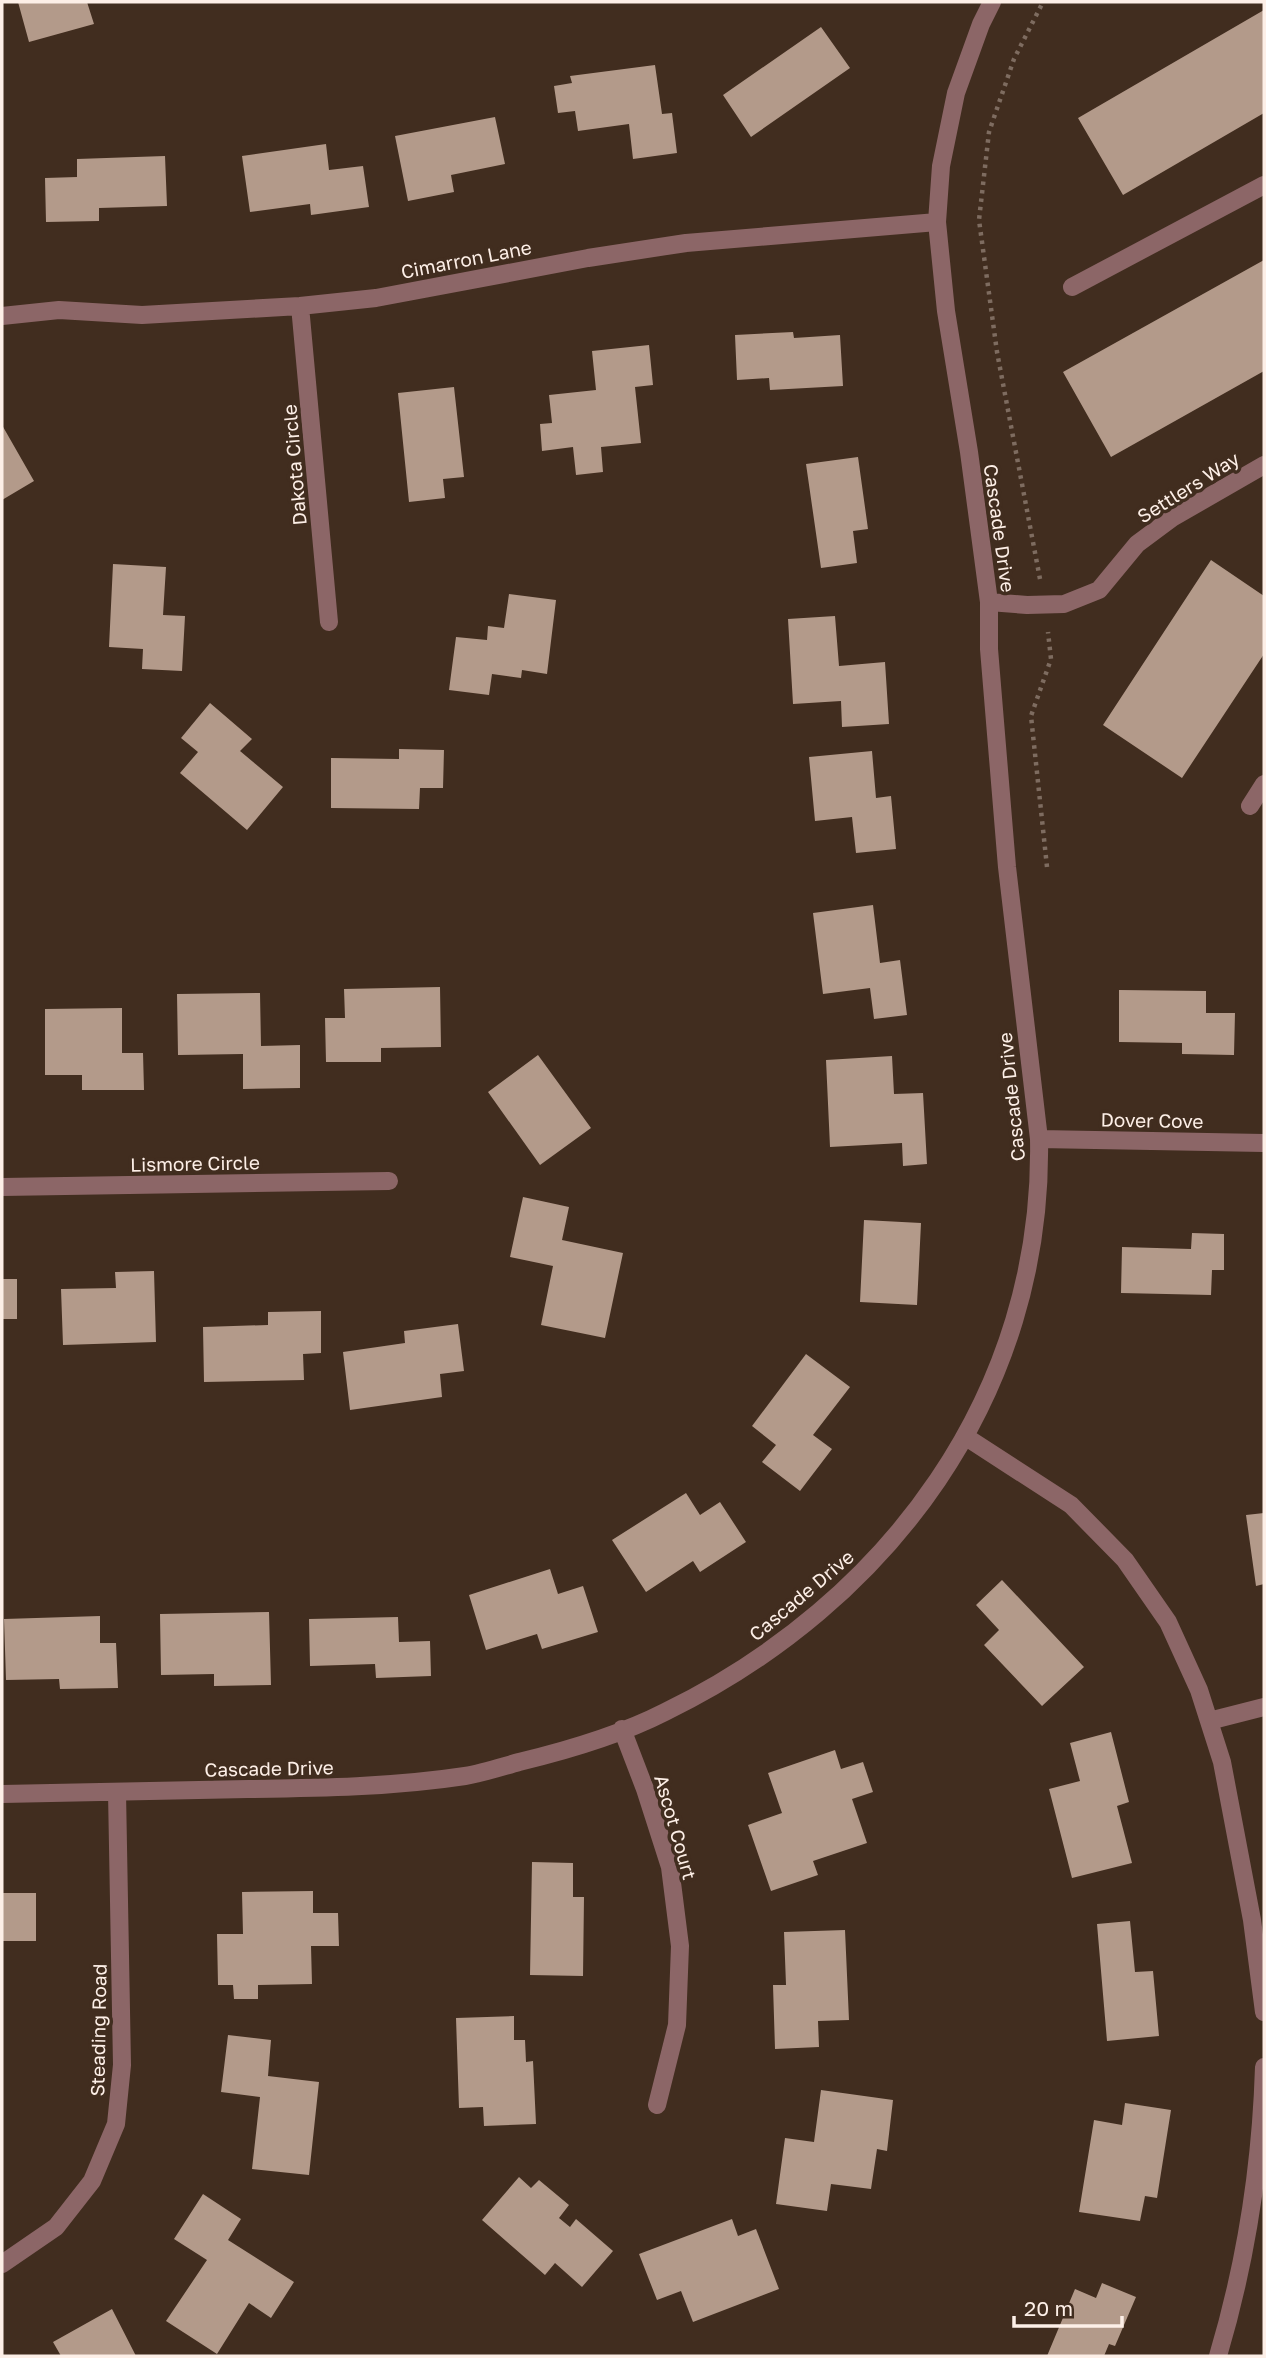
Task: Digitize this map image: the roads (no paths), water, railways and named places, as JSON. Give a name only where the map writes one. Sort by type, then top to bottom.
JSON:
[{"type":"street","name":"Cascade Drive","points":[[2,1794],[363,1787],[467,1776],[568,1750],[665,1713],[754,1662],[836,1598],[886,1548],[930,1494],[966,1437],[1010,1338],[1032,1255],[1040,1166],[1040,1139],[1007,867],[989,649],[989,602],[969,452],[946,311],[937,222],[941,166],[956,93],[981,24],[992,2]]},
{"type":"street","points":[[1072,287],[1264,185]]},
{"type":"street","name":"Cimarron Lane","points":[[2,316],[59,310],[142,315],[300,306],[376,298],[588,258],[686,243],[937,222]]},
{"type":"street","name":"Dakota Circle","points":[[300,306],[329,622]]},
{"type":"street","name":"Settlers Way","points":[[989,602],[1064,604],[1099,590],[1137,544],[1172,518],[1264,465]]},
{"type":"street","points":[[1250,806],[1264,784]]},
{"type":"street","name":"Dover Cove","points":[[1040,1139],[1264,1143]]},
{"type":"street","name":"Lismore Circle","points":[[2,1187],[389,1181]]},
{"type":"street","points":[[966,1437],[1071,1505],[1125,1560],[1168,1622],[1199,1690],[1222,1762],[1252,1920],[1264,2012]]},
{"type":"street","points":[[1209,1721],[1264,1707]]},
{"type":"street","name":"Ascot Court","points":[[622,1729],[670,1867],[680,1946],[677,2025],[657,2105]]},
{"type":"street","name":"Steading Road","points":[[2,2264],[56,2227],[92,2180],[116,2124],[122,2065],[117,1791]]},
{"type":"street","points":[[1218,2356],[1257,2221],[1264,2067]]}]
